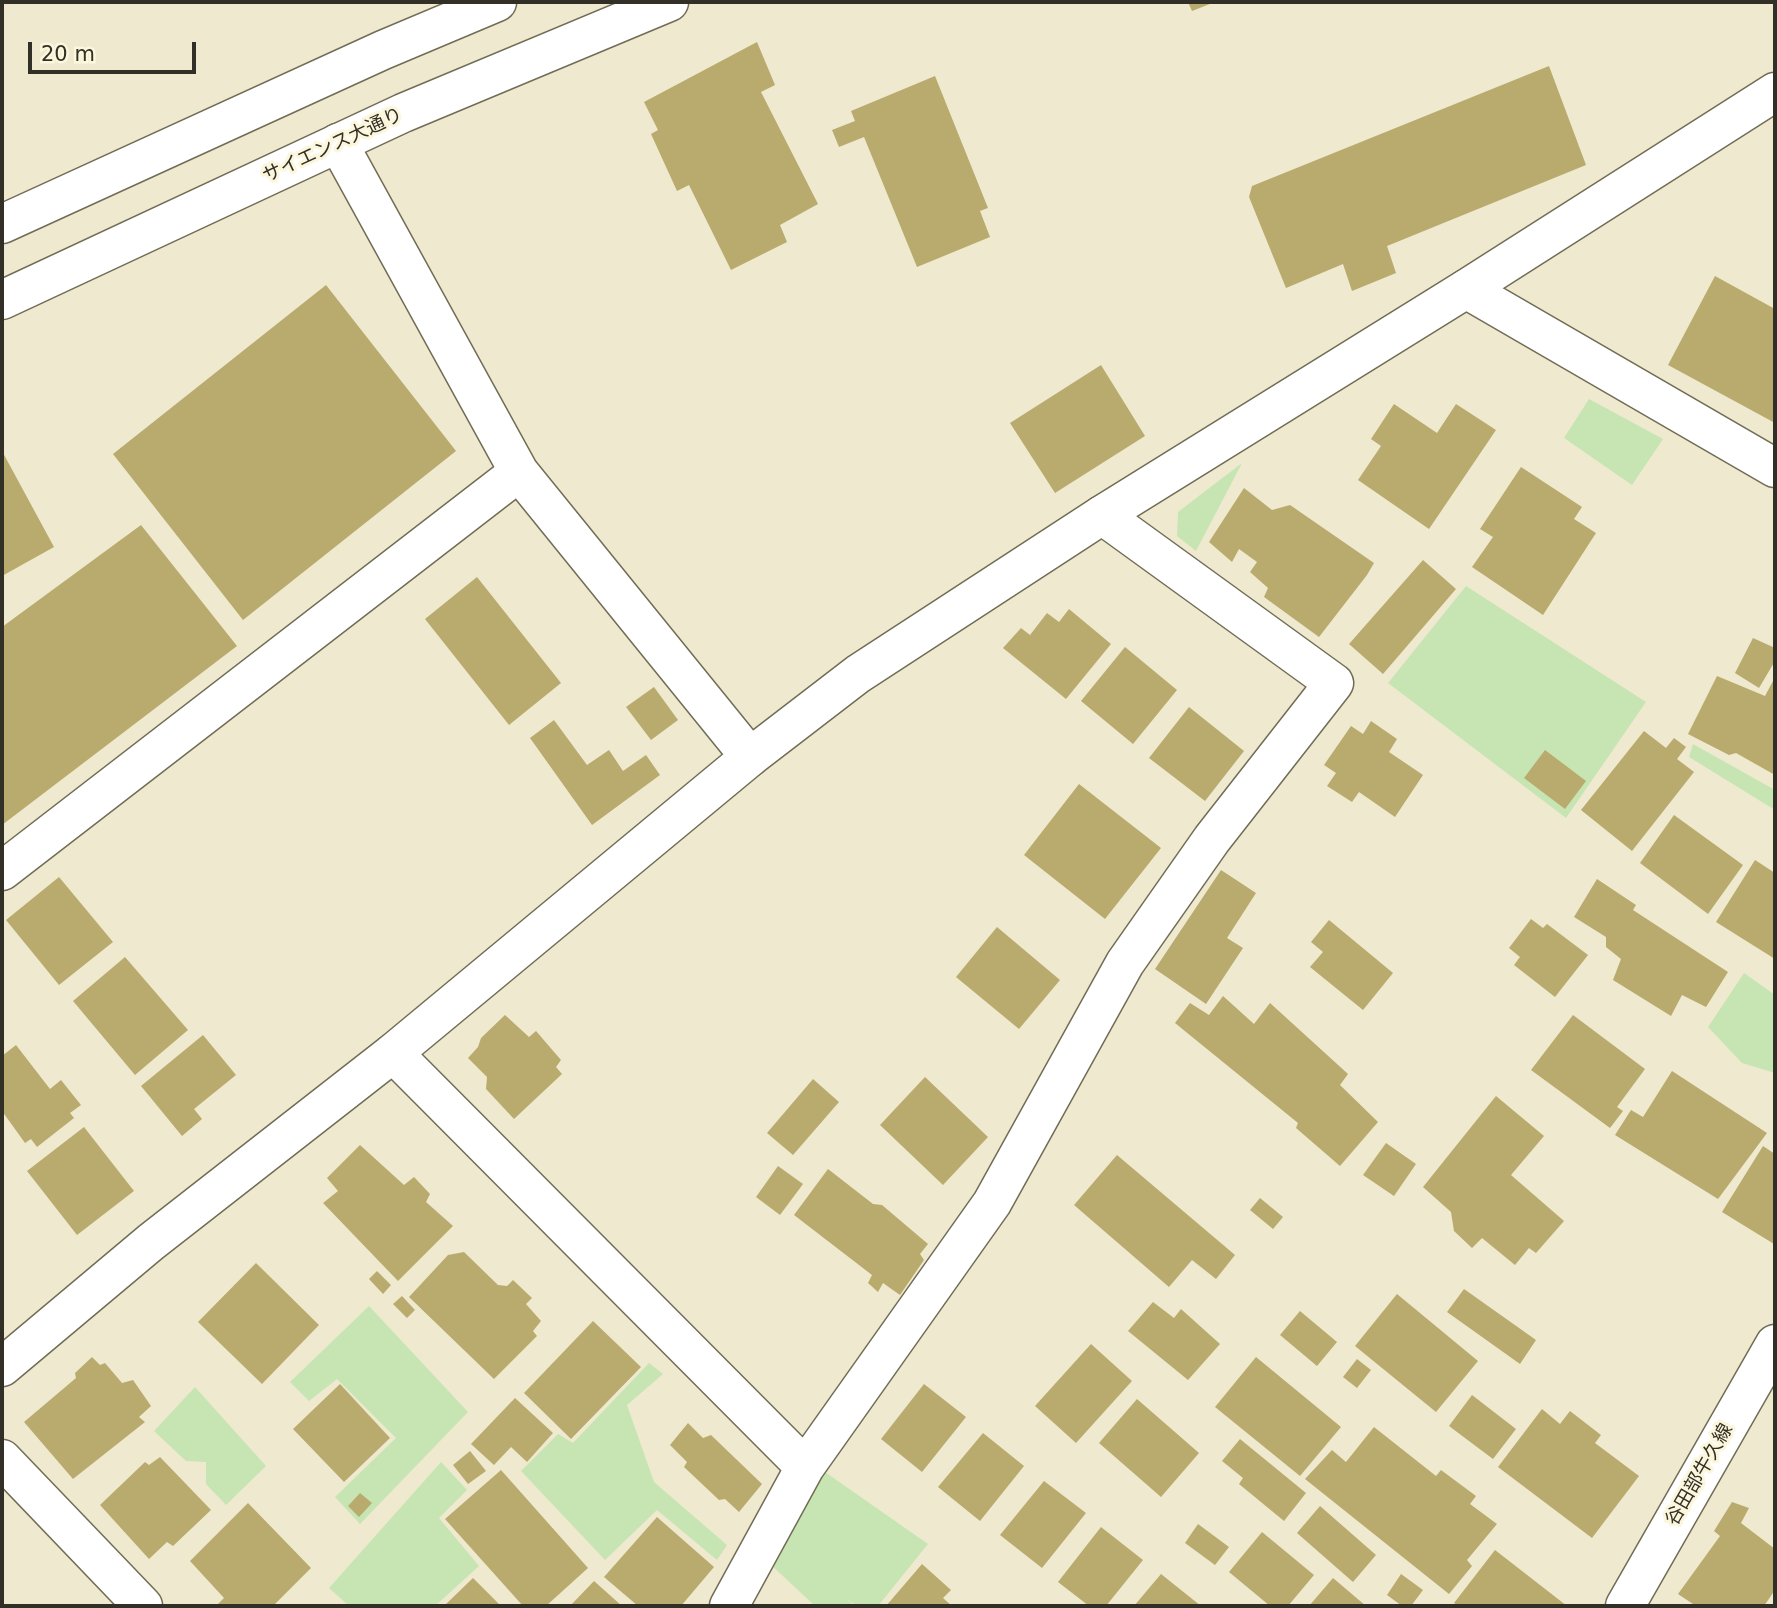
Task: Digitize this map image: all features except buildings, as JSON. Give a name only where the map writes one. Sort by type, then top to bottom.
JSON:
[{"type":"street","points":[[2,224],[383,50],[498,2]]},
{"type":"street","name":"サイエンス大通り","points":[[2,300],[403,113],[669,2]]},
{"type":"street","points":[[2,1367],[151,1242],[393,1053],[750,757],[858,674],[1102,515],[1466,289],[1775,92]]},
{"type":"street","points":[[338,143],[519,472],[750,757]]},
{"type":"street","points":[[1466,289],[1775,468]]},
{"type":"street","points":[[2,871],[519,472]]},
{"type":"street","points":[[729,1606],[805,1467],[992,1203],[1125,963],[1212,839],[1334,683],[1102,515]]},
{"type":"street","points":[[393,1053],[805,1467]]},
{"type":"street","name":"谷田部牛久線","points":[[1625,1606],[1775,1344]]},
{"type":"street","points":[[2,1459],[143,1606]]},
{"type":"green space","points":[[1589,399],[1663,439],[1632,485],[1564,438]]},
{"type":"green space","points":[[1242,463],[1196,551],[1177,536],[1178,512]]},
{"type":"green space","points":[[1466,586],[1646,702],[1566,818],[1388,683]]},
{"type":"green space","points":[[1693,744],[1775,790],[1775,810],[1689,757]]},
{"type":"green space","points":[[1744,973],[1775,995],[1775,1073],[1742,1063],[1708,1027]]},
{"type":"green space","points":[[369,1306],[468,1412],[360,1524],[335,1497],[396,1438],[337,1379],[309,1401],[290,1382]]},
{"type":"green space","points":[[649,1363],[663,1374],[627,1405],[654,1482],[727,1545],[717,1560],[657,1510],[605,1560],[521,1471],[558,1434],[573,1443]]},
{"type":"green space","points":[[195,1387],[266,1466],[226,1505],[206,1484],[206,1462],[186,1461],[154,1431]]},
{"type":"green space","points":[[441,1462],[467,1490],[439,1518],[479,1566],[435,1606],[349,1606],[329,1588]]},
{"type":"green space","points":[[825,1472],[928,1544],[878,1606],[856,1606],[846,1598],[854,1606],[815,1606],[768,1562]]}]
